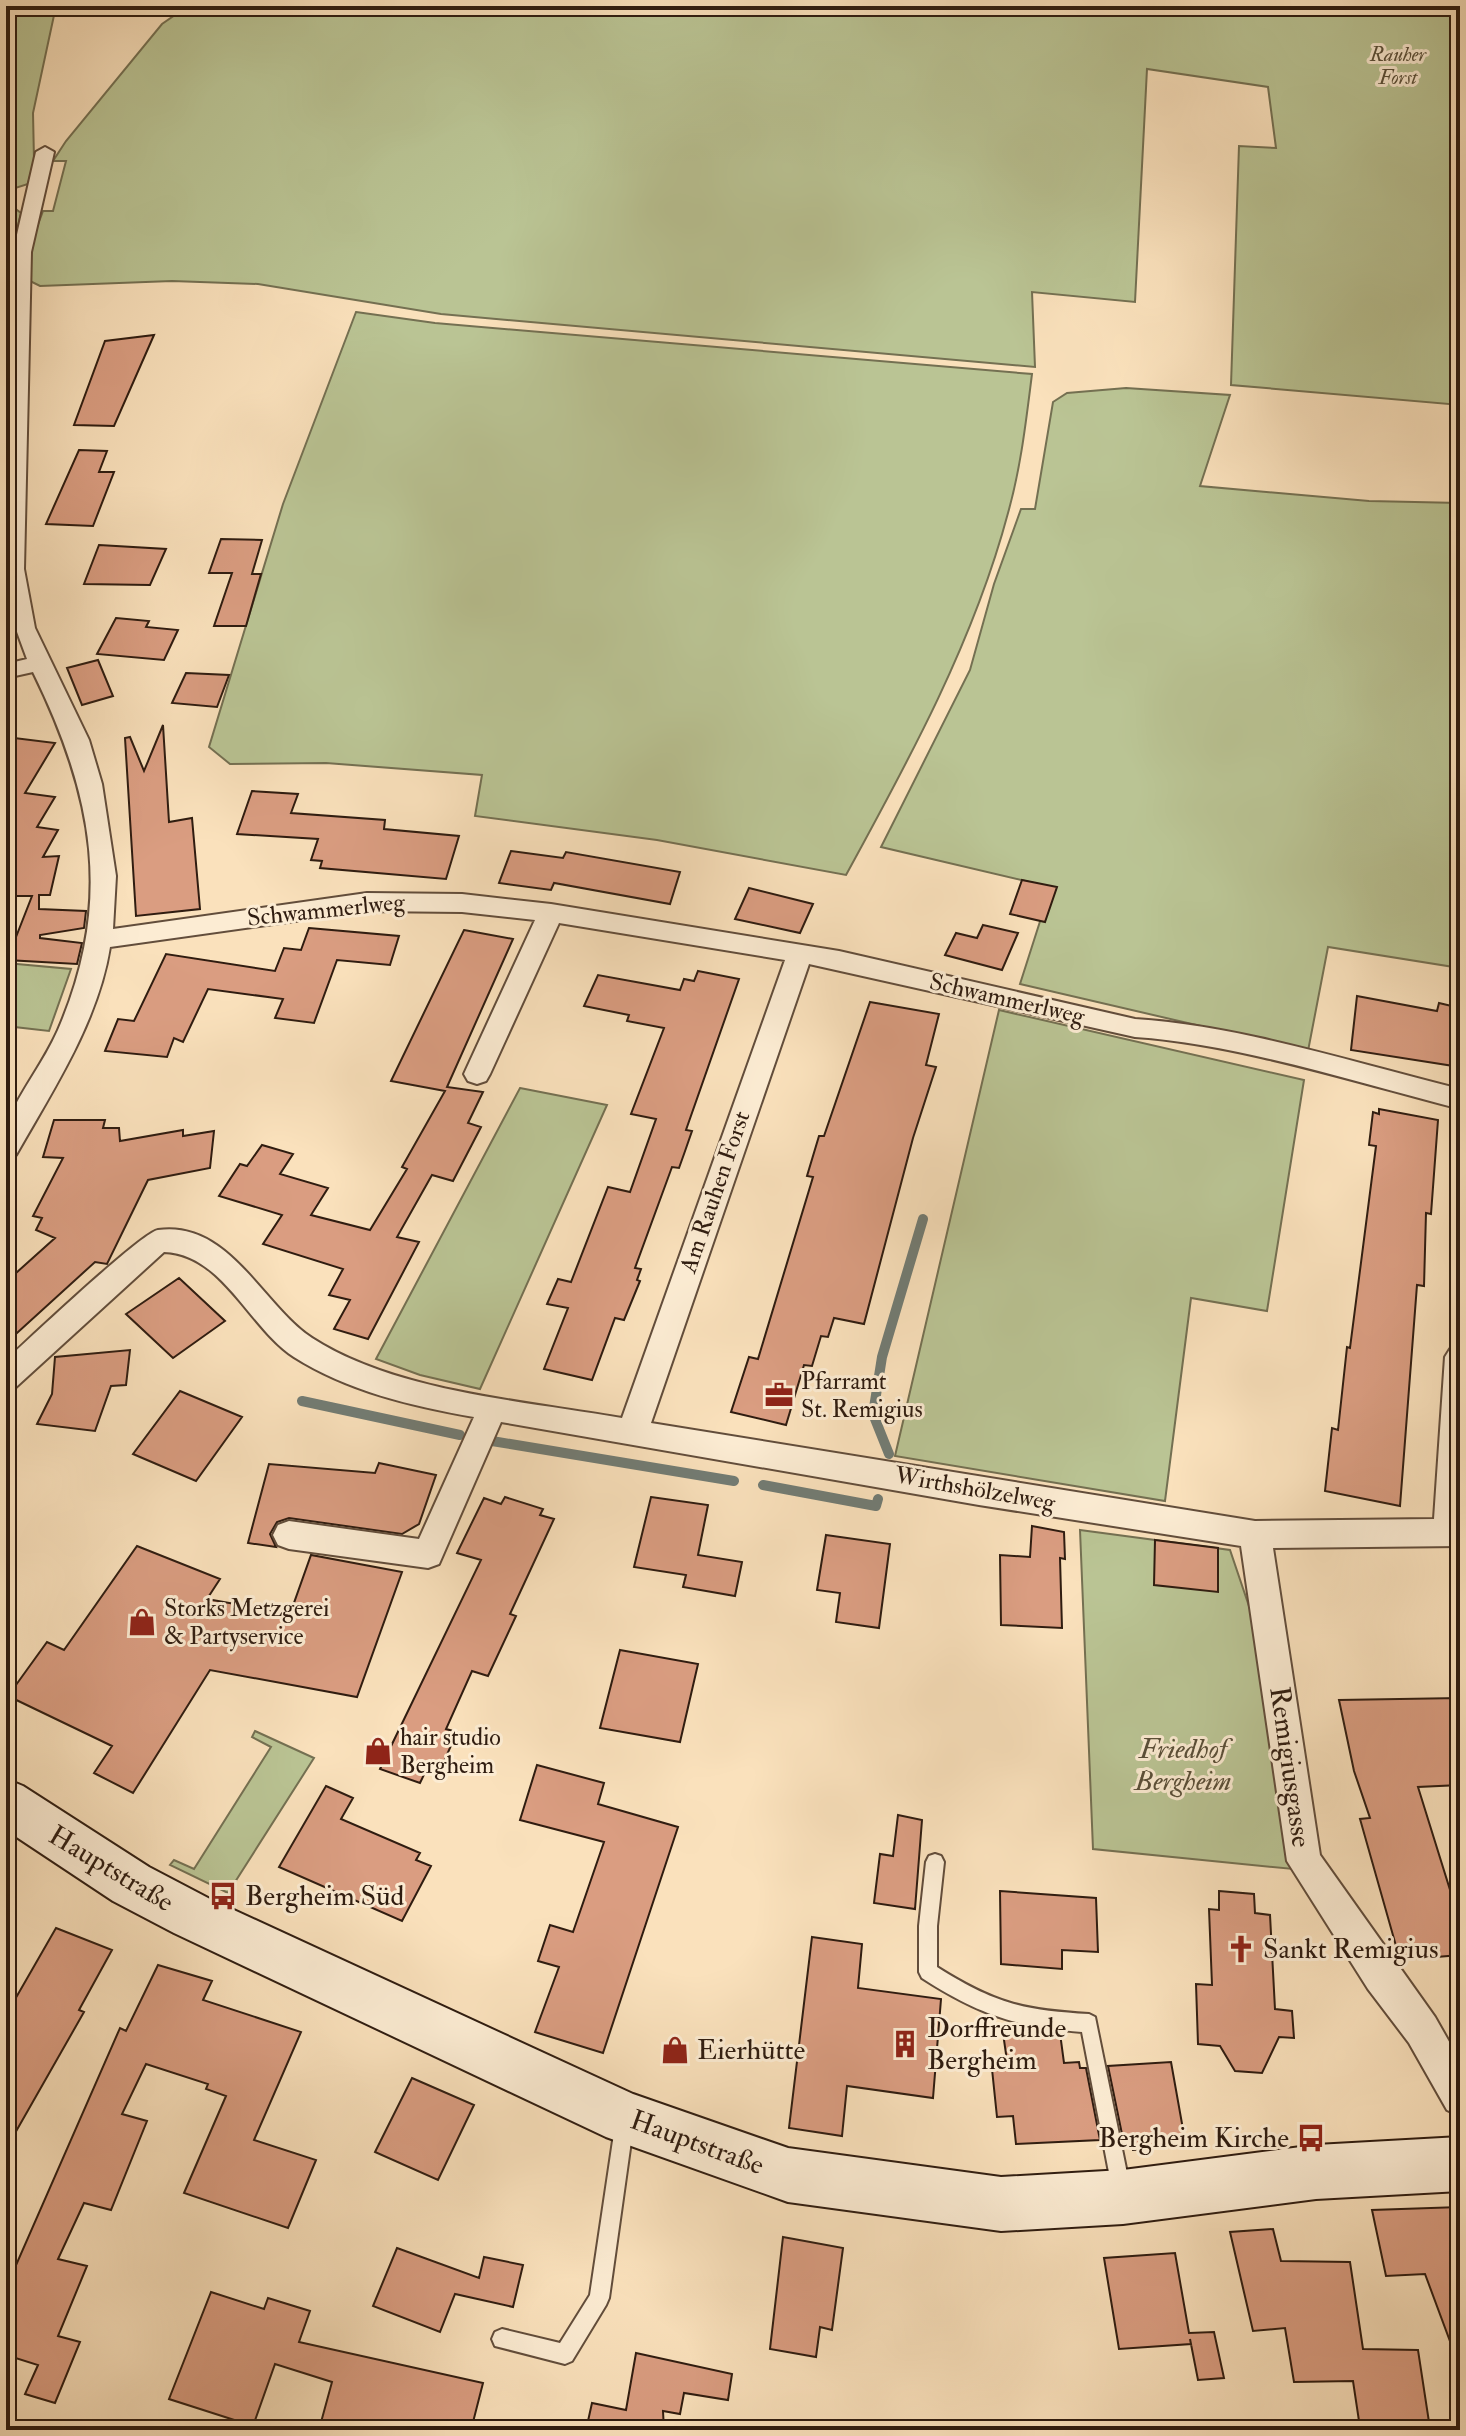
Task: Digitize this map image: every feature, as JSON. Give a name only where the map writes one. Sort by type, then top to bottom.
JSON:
[{"type":"street","points":[[6,1148],[60,1056],[84,1000],[102,939],[105,870],[95,806],[77,741],[19,611],[10,568],[22,252],[45,152]]},
{"type":"street","points":[[6,671],[40,663]]},
{"type":"street","name":"Schwammerlweg","points":[[102,939],[367,902],[421,900],[551,913],[839,960],[1135,1028],[1166,1030],[1290,1056],[1460,1099]]},
{"type":"street","points":[[477,1074],[551,913]]},
{"type":"street","name":"Am Rauhen Forst","points":[[633,1430],[799,955]]},
{"type":"street","name":"Wirthshölzelweg","points":[[6,1378],[98,1299],[158,1241],[176,1239],[209,1251],[290,1338],[356,1375],[412,1394],[979,1492],[1255,1535],[1455,1532]]},
{"type":"street","points":[[1455,1532],[1460,1357]]},
{"type":"street","points":[[289,1535],[428,1554],[493,1407]]},
{"type":"street","name":"Remigiusgasse","points":[[1255,1535],[1304,1861],[1381,1976],[1422,2030],[1460,2097]]},
{"type":"street","name":"Hauptstraße","points":[[6,1802],[131,1884],[180,1910],[625,2118],[788,2175],[863,2188],[1001,2204],[1123,2197],[1316,2172],[1460,2164]]},
{"type":"lane","points":[[935,1862],[928,1926],[928,1972],[979,2004],[1028,2020],[1089,2023],[1123,2197]]},
{"type":"lane","points":[[502,2339],[565,2354],[599,2298],[625,2118]]},
{"type":"green space","points":[[6,6],[56,6],[33,113],[34,160],[28,184],[6,191]]},
{"type":"green space","name":"Rauher Forst","points":[[188,6],[1460,6],[1460,405],[1231,385],[1239,146],[1276,148],[1268,87],[1147,69],[1135,302],[1032,292],[1035,367],[441,314],[258,284],[172,281],[40,286],[30,281],[28,264],[34,237],[43,211],[53,211],[66,161],[53,161],[162,24]]},
{"type":"green space","points":[[6,202],[21,213],[9,265],[9,328],[6,328]]},
{"type":"green space","points":[[356,312],[435,323],[1032,374],[1013,496],[977,607],[938,699],[846,875],[657,840],[475,816],[482,775],[326,763],[230,764],[209,747],[283,504]]},
{"type":"green space","points":[[1126,388],[1230,395],[1200,486],[1369,501],[1460,503],[1460,968],[1328,947],[1308,1051],[1020,984],[1051,887],[881,847],[970,670],[994,584],[1021,509],[1035,509],[1053,402],[1067,393]]},
{"type":"green space","points":[[6,963],[71,969],[49,1031],[6,1026]]},
{"type":"green space","points":[[999,1010],[1304,1080],[1267,1311],[1191,1298],[1165,1501],[895,1456]]},
{"type":"green space","points":[[520,1088],[607,1105],[480,1389],[420,1375],[376,1359]]},
{"type":"green space","name":"Friedhof Bergheim","points":[[1080,1530],[1230,1550],[1253,1618],[1293,1869],[1093,1849]]},
{"type":"green space","points":[[255,1731],[314,1758],[228,1893],[170,1865],[174,1860],[194,1869],[271,1747],[252,1737]]},
{"type":"building","points":[[154,335],[114,426],[74,425],[105,341]]},
{"type":"building","points":[[79,450],[107,451],[99,472],[114,472],[93,526],[46,524]]},
{"type":"building","points":[[221,539],[262,540],[252,574],[261,574],[246,626],[214,626],[232,573],[209,573]]},
{"type":"building","points":[[99,545],[166,549],[150,585],[84,584]]},
{"type":"building","points":[[116,618],[149,621],[146,627],[178,630],[164,660],[97,654]]},
{"type":"building","points":[[98,660],[113,696],[82,705],[67,668]]},
{"type":"building","points":[[186,673],[229,675],[217,707],[172,703]]},
{"type":"building","points":[[163,725],[169,822],[192,818],[200,909],[136,916],[125,738],[130,737],[144,771]]},
{"type":"building","points":[[6,737],[55,743],[25,793],[55,797],[37,827],[58,830],[43,857],[59,856],[50,895],[39,895],[39,909],[86,911],[84,928],[40,935],[40,938],[82,943],[77,964],[7,960],[32,896],[6,896]]},
{"type":"building","points":[[252,791],[298,794],[291,813],[385,820],[384,829],[459,836],[446,879],[320,868],[322,861],[311,860],[318,839],[237,834]]},
{"type":"building","points":[[511,851],[563,858],[566,852],[680,872],[670,904],[554,883],[551,890],[499,883]]},
{"type":"building","points":[[1022,880],[1057,887],[1045,922],[1010,914]]},
{"type":"building","points":[[749,888],[813,904],[800,933],[735,919]]},
{"type":"building","points":[[983,925],[1018,933],[1002,970],[945,955],[956,933],[977,938]]},
{"type":"building","points":[[309,928],[399,936],[390,965],[337,960],[314,1023],[275,1018],[283,999],[208,989],[183,1042],[174,1038],[167,1057],[105,1051],[118,1019],[134,1021],[166,954],[275,971],[284,948],[301,950]]},
{"type":"building","points":[[464,930],[513,939],[447,1087],[483,1092],[468,1123],[481,1127],[453,1181],[432,1175],[397,1237],[419,1242],[368,1339],[334,1329],[350,1300],[329,1295],[343,1269],[263,1244],[282,1215],[219,1196],[240,1164],[247,1166],[262,1145],[293,1154],[280,1174],[328,1188],[311,1215],[370,1230],[407,1169],[402,1167],[445,1091],[391,1081]]},
{"type":"building","points":[[698,971],[739,979],[686,1130],[692,1131],[679,1168],[672,1167],[635,1268],[641,1269],[637,1280],[640,1281],[624,1320],[615,1318],[592,1380],[544,1369],[568,1308],[547,1304],[558,1279],[571,1282],[608,1187],[630,1192],[656,1119],[631,1114],[664,1028],[627,1021],[629,1015],[584,1006],[598,975],[680,990],[684,979],[694,981]]},
{"type":"building","points":[[1357,996],[1437,1011],[1439,1003],[1460,1008],[1460,1067],[1351,1050]]},
{"type":"building","points":[[870,1002],[939,1014],[926,1065],[936,1067],[913,1138],[864,1324],[834,1318],[828,1337],[821,1336],[812,1366],[804,1365],[786,1425],[731,1412],[749,1357],[758,1359],[813,1177],[807,1176],[819,1136],[824,1136]]},
{"type":"building","points":[[1379,1109],[1438,1120],[1431,1214],[1426,1213],[1424,1286],[1417,1285],[1400,1506],[1325,1491],[1332,1428],[1338,1430],[1376,1146],[1369,1145],[1373,1112],[1379,1114]]},
{"type":"building","points":[[54,1120],[105,1120],[103,1128],[119,1128],[120,1141],[183,1130],[183,1136],[214,1131],[210,1168],[148,1180],[107,1264],[95,1262],[6,1343],[6,1282],[55,1238],[36,1230],[42,1218],[33,1216],[63,1158],[43,1157]]},
{"type":"building","points":[[179,1278],[225,1321],[173,1358],[126,1314]]},
{"type":"building","points":[[130,1350],[126,1385],[111,1386],[95,1431],[37,1424],[52,1394],[55,1357]]},
{"type":"building","points":[[180,1391],[242,1417],[196,1481],[133,1454]]},
{"type":"building","points":[[379,1463],[436,1475],[419,1524],[402,1534],[289,1518],[277,1522],[270,1534],[276,1547],[248,1543],[269,1464],[375,1473]]},
{"type":"building","points":[[505,1497],[543,1509],[540,1515],[554,1519],[510,1614],[516,1616],[488,1676],[472,1671],[446,1729],[457,1732],[442,1766],[430,1762],[420,1783],[380,1769],[481,1560],[457,1553],[484,1498],[501,1504]]},
{"type":"building","points":[[651,1497],[708,1505],[698,1555],[742,1562],[735,1596],[683,1587],[686,1575],[634,1567]]},
{"type":"building","points":[[1032,1526],[1064,1532],[1065,1559],[1060,1558],[1062,1628],[1001,1625],[1000,1555],[1030,1557]]},
{"type":"building","points":[[826,1535],[890,1544],[879,1628],[836,1622],[840,1593],[817,1590]]},
{"type":"building","points":[[1155,1540],[1218,1548],[1218,1592],[1154,1585]]},
{"type":"building","points":[[137,1546],[220,1579],[207,1599],[290,1614],[311,1555],[402,1572],[357,1697],[210,1670],[133,1793],[94,1773],[112,1746],[8,1696],[47,1642],[64,1650]]},
{"type":"building","points":[[620,1650],[698,1664],[680,1742],[600,1728]]},
{"type":"building","points":[[1460,1698],[1460,1785],[1418,1787],[1460,1922],[1460,1955],[1400,1960],[1360,1819],[1370,1818],[1354,1771],[1339,1700]]},
{"type":"building","points":[[537,1765],[604,1783],[598,1804],[678,1827],[603,2053],[535,2032],[559,1967],[538,1961],[550,1925],[573,1932],[604,1842],[520,1820]]},
{"type":"building","points":[[326,1786],[353,1798],[341,1819],[420,1853],[416,1860],[431,1866],[402,1921],[279,1867]]},
{"type":"building","points":[[898,1815],[922,1820],[915,1909],[874,1903],[880,1854],[893,1856]]},
{"type":"building","points":[[1000,1891],[1096,1898],[1098,1952],[1062,1950],[1062,1969],[1001,1964]]},
{"type":"building","name":"Sankt Remigius","points":[[1219,1891],[1254,1894],[1255,1913],[1270,1915],[1275,2009],[1292,2011],[1294,2038],[1279,2037],[1262,2073],[1235,2071],[1220,2046],[1198,2044],[1196,1984],[1212,1985],[1209,1909],[1219,1910]]},
{"type":"building","points":[[56,1928],[112,1950],[79,2010],[84,2012],[6,2149],[6,2015]]},
{"type":"building","points":[[812,1937],[862,1944],[858,1988],[941,1999],[933,2098],[847,2086],[842,2136],[789,2128]]},
{"type":"building","points":[[158,1965],[212,1981],[203,2000],[301,2032],[254,2140],[316,2160],[288,2228],[184,2193],[226,2096],[206,2089],[208,2084],[146,2064],[122,2114],[147,2121],[111,2210],[84,2203],[58,2259],[87,2266],[58,2336],[80,2342],[55,2403],[25,2394],[38,2365],[6,2355],[6,2288],[120,2028],[126,2031]]},
{"type":"building","points":[[1003,2033],[1060,2033],[1064,2063],[1079,2062],[1080,2068],[1086,2068],[1100,2140],[1016,2144],[1013,2116],[997,2117],[992,2069],[1008,2068]]},
{"type":"building","points":[[1171,2062],[1186,2146],[1133,2150],[1131,2139],[1123,2139],[1108,2066]]},
{"type":"building","points":[[412,2078],[474,2105],[438,2180],[375,2152]]},
{"type":"building","points":[[1460,2207],[1460,2360],[1457,2360],[1425,2274],[1386,2276],[1372,2210]]},
{"type":"building","points":[[1273,2229],[1281,2261],[1350,2262],[1363,2349],[1418,2350],[1429,2422],[1359,2421],[1353,2381],[1294,2382],[1285,2328],[1253,2331],[1230,2232]]},
{"type":"building","points":[[783,2237],[843,2248],[832,2330],[820,2327],[816,2357],[770,2349]]},
{"type":"building","points":[[397,2248],[479,2278],[484,2257],[523,2265],[513,2307],[455,2294],[440,2332],[373,2306]]},
{"type":"building","points":[[1175,2253],[1189,2333],[1214,2332],[1224,2378],[1198,2380],[1191,2344],[1119,2349],[1104,2258]]},
{"type":"building","points":[[211,2292],[264,2309],[268,2298],[310,2311],[299,2342],[483,2383],[471,2430],[337,2430],[320,2426],[332,2382],[275,2364],[253,2426],[169,2399]]},
{"type":"building","points":[[636,2353],[732,2374],[728,2400],[684,2393],[680,2414],[663,2411],[664,2430],[586,2430],[592,2403],[626,2410]]},
{"type":"waterway","points":[[889,1454],[873,1414],[882,1357],[923,1219]]},
{"type":"waterway","points":[[302,1401],[460,1435]]},
{"type":"waterway","points":[[492,1441],[734,1481]]},
{"type":"waterway","points":[[763,1485],[876,1506],[878,1499]]},
{"type":"place","name":"Pfarramt St. Remigius","points":[[779,1395]]},
{"type":"place","name":"Storks Metzgerei & Partyservice","points":[[142,1622]]},
{"type":"place","name":"hair studio Bergheim","points":[[378,1751]]},
{"type":"place","name":"Bergheim Süd","points":[[223,1896]]},
{"type":"place","name":"Sankt Remigius","points":[[1241,1949]]},
{"type":"place","name":"Dorffreunde Bergheim","points":[[905,2044]]},
{"type":"place","name":"Eierhütte","points":[[675,2050]]},
{"type":"place","name":"Bergheim Kirche","points":[[1311,2138]]}]
